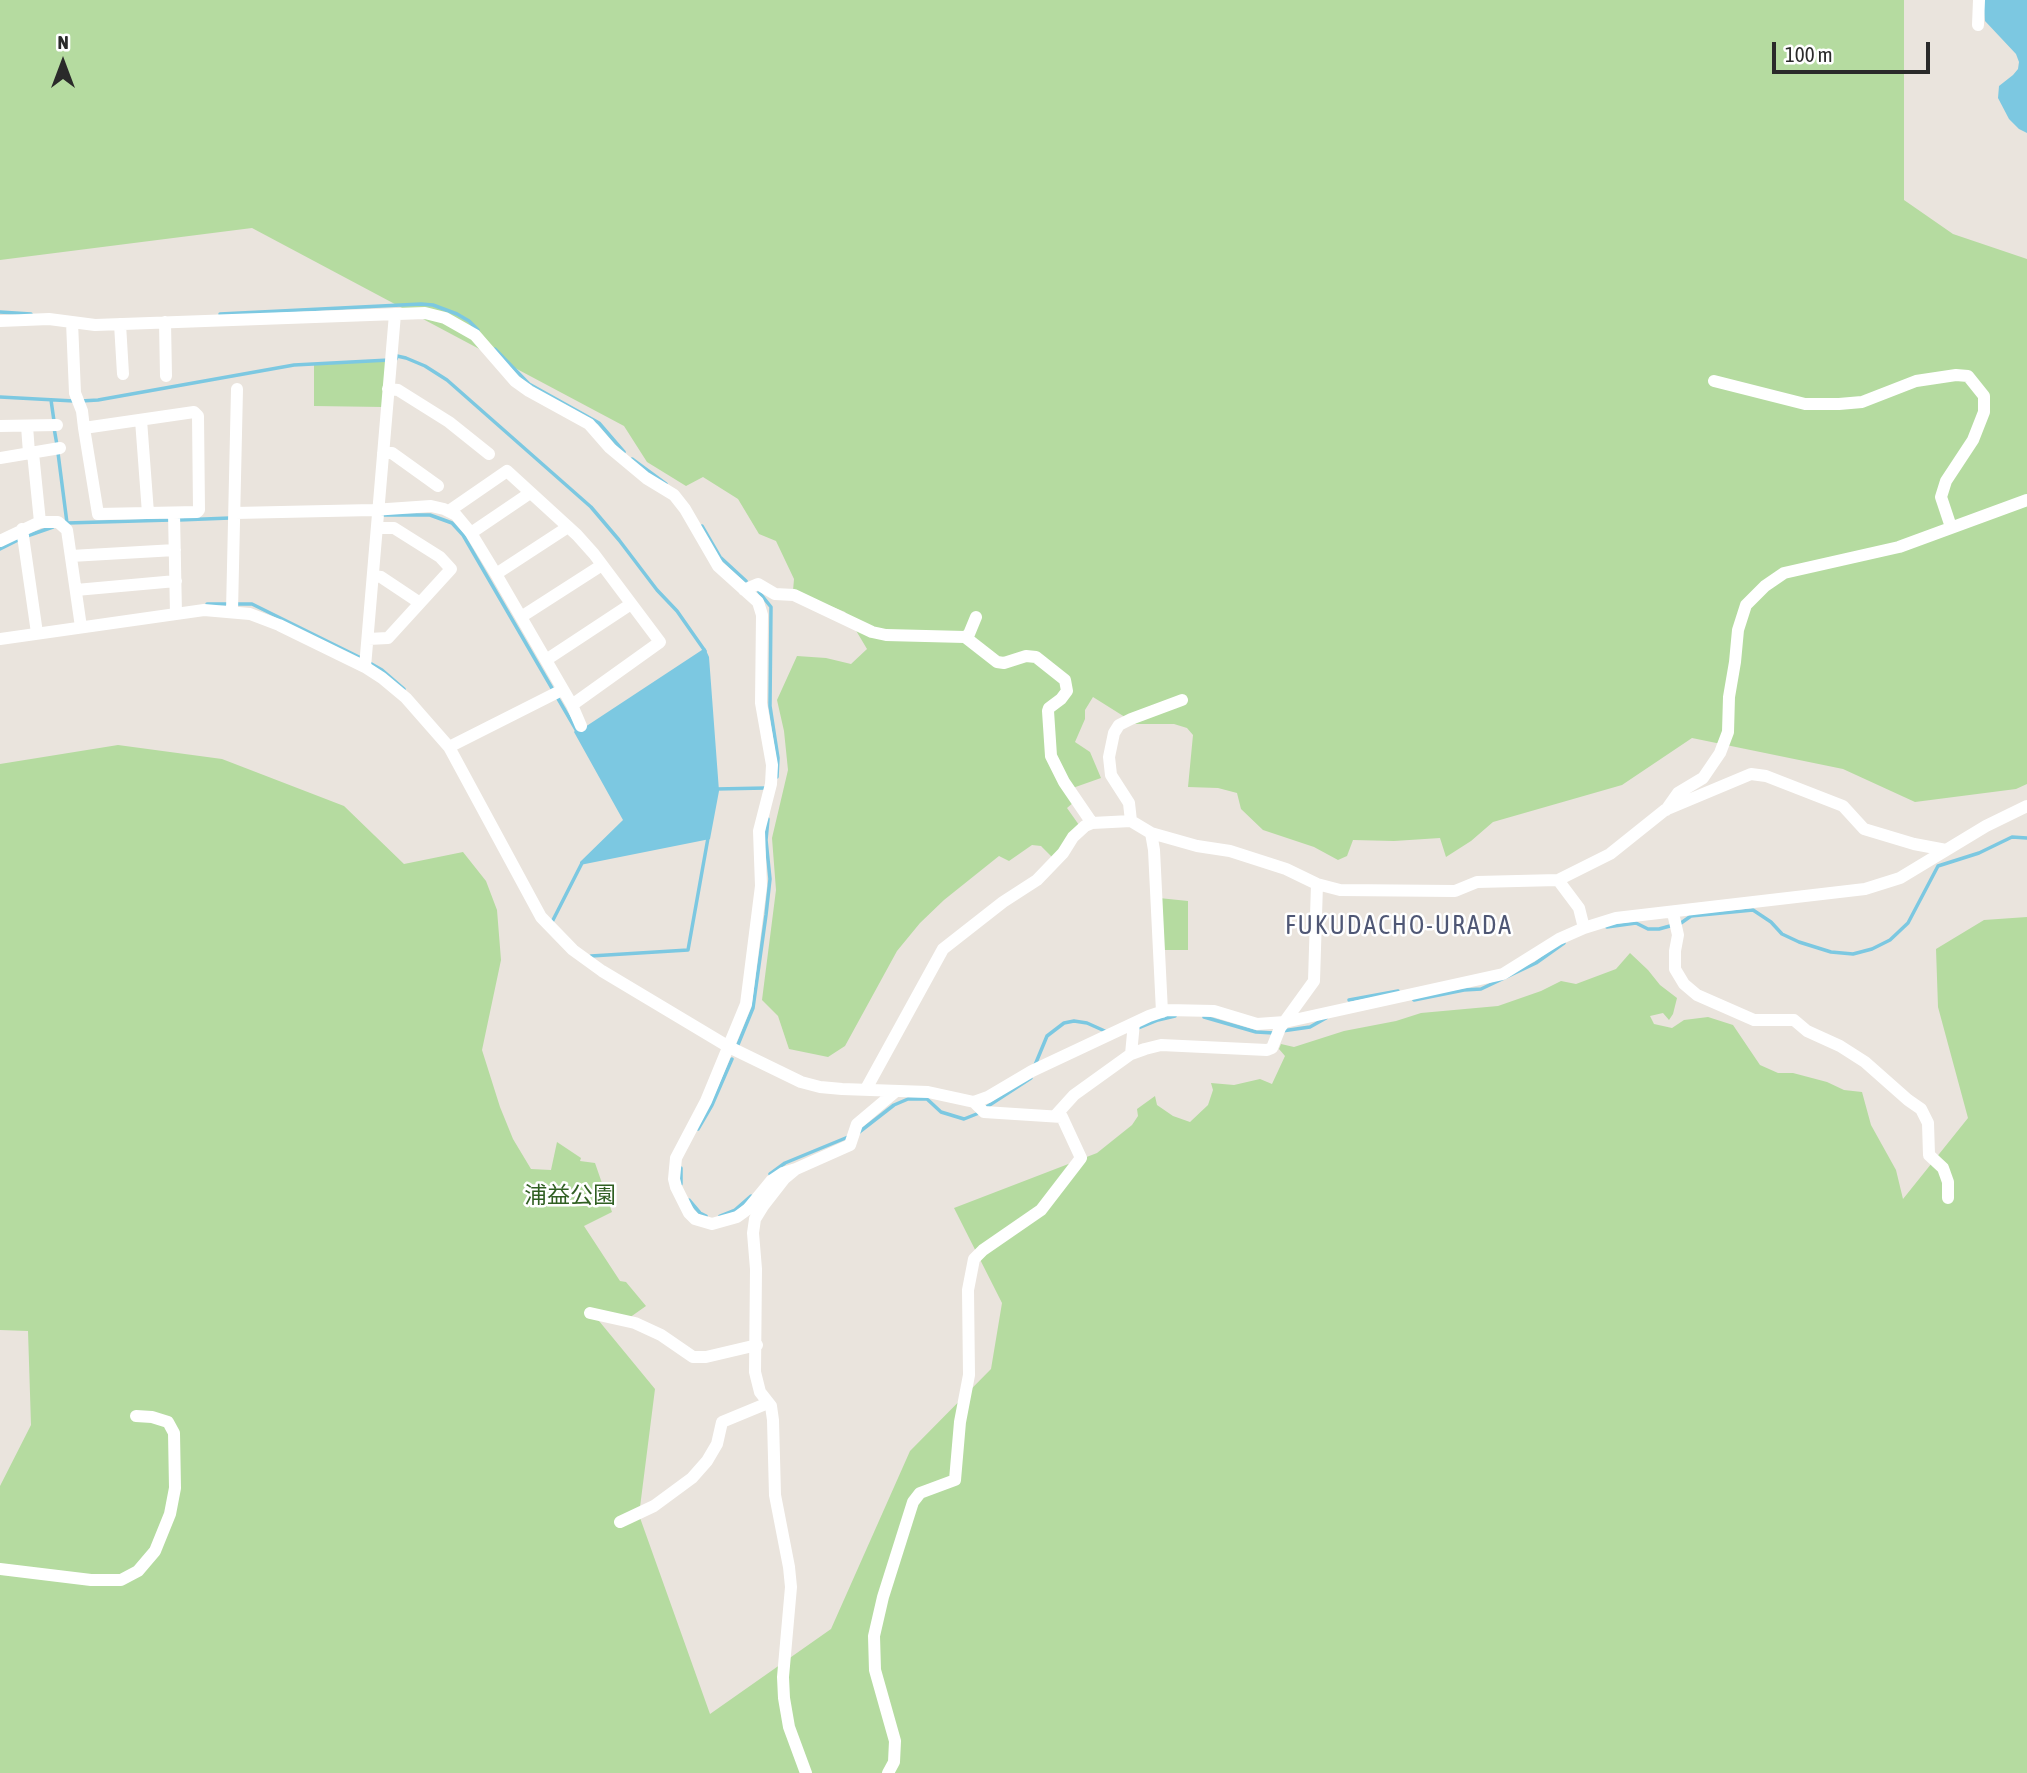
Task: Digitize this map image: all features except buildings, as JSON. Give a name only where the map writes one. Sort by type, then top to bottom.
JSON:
[{"type":"street","points":[[1978,25],[1979,0]]},
{"type":"street","points":[[0,321],[49,319],[95,325],[425,313],[446,318],[475,335],[515,381],[589,424],[610,448],[637,471],[674,495],[718,566],[758,602],[762,615],[761,703],[772,765],[771,784],[759,831],[761,886],[746,1004],[706,1101],[676,1158],[674,1167],[676,1187],[689,1213],[703,1223],[712,1224],[737,1217],[748,1209],[771,1181],[783,1173],[846,1147],[858,1124],[895,1092]]},
{"type":"street","points":[[366,663],[371,639],[395,314]]},
{"type":"street","points":[[72,322],[79,402],[98,514],[148,513],[174,517],[199,510],[198,415],[194,412],[85,428]]},
{"type":"street","points":[[165,322],[166,376]]},
{"type":"street","points":[[120,324],[123,374]]},
{"type":"street","points":[[1714,381],[1805,404],[1839,404],[1862,402],[1916,382],[1956,375],[1968,376],[1984,396],[1984,412],[1973,440],[1947,481],[1941,497],[1951,527]]},
{"type":"street","points":[[232,605],[237,389]]},
{"type":"street","points":[[391,390],[449,422],[489,454]]},
{"type":"street","points":[[141,420],[148,513]]},
{"type":"street","points":[[0,426],[55,425]]},
{"type":"street","points":[[27,426],[40,522]]},
{"type":"street","points":[[0,458],[58,448]]},
{"type":"street","points":[[386,453],[438,486]]},
{"type":"street","points":[[449,511],[507,471],[568,527],[602,565],[660,642],[572,705]]},
{"type":"street","points":[[471,533],[530,493]]},
{"type":"street","points":[[866,1089],[943,949],[1003,902],[1037,880],[1085,826],[1092,823],[1130,821],[1151,833],[1197,846],[1230,851],[1340,890],[1455,891],[1477,882],[1558,880],[1610,854],[1665,810],[1678,793],[1703,778],[1720,753],[1728,732],[1729,697],[1738,630],[1746,605],[1765,586],[1784,573],[1899,547],[2027,500]]},
{"type":"street","points":[[235,517],[380,518],[430,506],[449,511],[463,521],[471,533],[547,660],[557,692],[572,705],[581,726]]},
{"type":"street","points":[[174,517],[176,610]]},
{"type":"street","points":[[371,639],[387,638],[451,569],[440,556],[380,518]]},
{"type":"street","points":[[0,541],[24,534],[40,522],[61,525],[67,530],[81,626]]},
{"type":"street","points":[[496,574],[568,527]]},
{"type":"street","points":[[24,534],[37,633]]},
{"type":"street","points":[[71,556],[175,550]]},
{"type":"street","points":[[521,617],[602,565]]},
{"type":"street","points":[[376,576],[420,603]]},
{"type":"street","points":[[76,590],[176,581]]},
{"type":"street","points":[[744,590],[758,584],[775,594],[794,595],[872,632],[886,635],[965,637],[997,662],[1004,663],[1026,656],[1036,657],[1065,680],[1068,687],[1065,695],[1049,708],[1051,756],[1064,782],[1092,823]]},
{"type":"street","points":[[547,660],[631,604]]},
{"type":"street","points":[[0,639],[176,610],[204,610],[232,605],[366,663],[405,698],[449,747],[541,917],[573,950],[602,971],[729,1047],[801,1082],[820,1087],[928,1092],[979,1107],[1062,1117],[1081,1158],[1041,1210],[974,1259],[968,1290],[969,1375],[960,1422],[955,1480],[920,1493],[913,1502],[883,1597],[874,1636],[882,1699],[895,1741],[894,1762],[888,1773]]},
{"type":"street","points":[[965,637],[976,617]]},
{"type":"street","points":[[449,747],[557,692]]},
{"type":"street","points":[[1130,821],[1129,803],[1111,775],[1109,757],[1114,733],[1119,725],[1131,719],[1182,700]]},
{"type":"street","points":[[1665,810],[1744,776],[1766,776],[1843,806],[1864,829],[1914,844],[1946,850]]},
{"type":"street","points":[[979,1107],[988,1097],[1035,1070],[1111,1034],[1135,1028],[1162,1012],[1196,1009],[1214,1011],[1257,1024],[1282,1028],[1503,974],[1559,939],[1616,918],[1675,921],[1865,890],[1900,878],[1986,826],[2027,806]]},
{"type":"street","points":[[1151,833],[1162,1012]]},
{"type":"street","points":[[1558,880],[1579,908],[1584,928]]},
{"type":"street","points":[[1055,1116],[1074,1095],[1131,1054],[1161,1045],[1267,1050],[1272,1048],[1282,1028],[1314,981],[1317,884]]},
{"type":"street","points":[[1675,921],[1678,935],[1675,969],[1684,984],[1697,995],[1754,1020],[1794,1020],[1807,1031],[1840,1046],[1865,1062],[1922,1109],[1928,1123],[1929,1154],[1943,1168],[1948,1182],[1948,1198]]},
{"type":"street","points":[[1131,1054],[1135,1028]]},
{"type":"street","points":[[796,1169],[773,1191],[755,1219],[753,1251],[756,1269],[756,1381],[774,1420],[775,1495],[791,1587],[783,1677],[784,1698],[789,1727],[806,1773]]},
{"type":"street","points":[[590,1313],[635,1323],[661,1335],[693,1357],[706,1357],[757,1345]]},
{"type":"street","points":[[620,1522],[654,1506],[692,1478],[717,1444],[722,1422],[768,1403]]},
{"type":"street","points":[[0,1569],[91,1580],[121,1580],[138,1571],[155,1551],[170,1514],[175,1488],[174,1433],[168,1422],[136,1416]]},
{"type":"green space","points":[[0,0],[1904,0],[1904,200],[1953,234],[2027,259],[2027,784],[2016,789],[1915,802],[1843,769],[1692,738],[1622,785],[1493,822],[1446,857],[1440,838],[1353,840],[1347,856],[1338,860],[1314,847],[1263,830],[1241,809],[1237,793],[1218,788],[1188,787],[1193,735],[1187,728],[1174,724],[1136,724],[1093,697],[1085,710],[1085,719],[1075,742],[1090,752],[1101,778],[1067,790],[1074,802],[1067,808],[1079,825],[1053,858],[1041,846],[1032,845],[1009,861],[999,856],[944,900],[897,951],[845,1046],[828,1057],[789,1049],[778,1016],[762,1000],[776,890],[772,838],[788,770],[784,731],[777,700],[797,656],[826,658],[851,664],[867,649],[845,612],[793,591],[794,579],[776,541],[759,534],[738,499],[703,477],[686,486],[647,462],[624,426],[252,228],[0,260]]},
{"type":"green space","points":[[387,361],[383,407],[314,406],[314,365]]},
{"type":"green space","name":"浦益公園","points":[[118,745],[222,759],[344,806],[404,864],[463,852],[486,881],[497,910],[501,960],[482,1050],[513,1139],[531,1169],[551,1170],[557,1142],[581,1158],[580,1161],[595,1163],[612,1212],[584,1226],[620,1281],[626,1282],[646,1306],[629,1318],[590,1310],[655,1389],[639,1515],[710,1714],[831,1629],[910,1451],[991,1369],[1002,1303],[954,1208],[1097,1153],[1132,1125],[1138,1116],[1137,1109],[1155,1096],[1157,1105],[1173,1116],[1190,1122],[1208,1105],[1213,1090],[1211,1083],[1234,1085],[1260,1079],[1272,1084],[1285,1056],[1279,1049],[1281,1044],[1294,1047],[1344,1031],[1421,1013],[1498,1006],[1561,981],[1576,984],[1616,969],[1630,953],[1660,985],[1677,998],[1669,1020],[1663,1013],[1650,1016],[1654,1024],[1672,1028],[1684,1020],[1708,1017],[1733,1025],[1760,1065],[1778,1073],[1793,1073],[1827,1082],[1844,1090],[1862,1092],[1871,1125],[1896,1170],[1903,1199],[1968,1118],[1938,1007],[1936,949],[1984,920],[2027,917],[2027,1773],[0,1773],[0,1486],[31,1425],[28,1331],[0,1330],[0,764]]},
{"type":"green space","points":[[1159,898],[1188,901],[1188,950],[1161,950]]},
{"type":"water","points":[[1983,0],[2027,0],[2027,133],[2009,119],[1998,98],[1999,86],[2018,69],[2019,62],[2016,54],[1985,21]]},
{"type":"water","points":[[705,648],[709,657],[719,791],[710,839],[580,865],[623,820],[574,732]]},
{"type":"waterway","points":[[220,314],[421,304],[433,305],[457,314],[478,330]]},
{"type":"waterway","points":[[0,312],[31,314]]},
{"type":"waterway","points":[[495,349],[529,384],[599,423],[624,452]]},
{"type":"waterway","points":[[396,359],[397,356],[406,358],[447,380],[591,507],[677,611],[705,651]]},
{"type":"waterway","points":[[81,401],[294,365],[389,360]]},
{"type":"waterway","points":[[0,397],[74,401]]},
{"type":"waterway","points":[[51,400],[54,421]]},
{"type":"waterway","points":[[54,428],[57,445]]},
{"type":"waterway","points":[[58,453],[67,523]]},
{"type":"waterway","points":[[632,459],[666,484]]},
{"type":"waterway","points":[[382,515],[430,515],[452,523],[463,535],[578,733]]},
{"type":"waterway","points":[[179,520],[230,518]]},
{"type":"waterway","points":[[67,523],[171,520]]},
{"type":"waterway","points":[[702,526],[720,557],[746,581]]},
{"type":"waterway","points":[[27,536],[53,527]]},
{"type":"waterway","points":[[0,549],[20,539]]},
{"type":"waterway","points":[[759,592],[771,607],[770,706],[778,758],[777,777]]},
{"type":"waterway","points":[[207,604],[252,604],[361,658]]},
{"type":"waterway","points":[[368,662],[404,689]]},
{"type":"waterway","points":[[716,789],[766,788]]},
{"type":"waterway","points":[[737,1047],[753,1008],[766,915],[770,879],[766,840],[768,819]]},
{"type":"waterway","points":[[1607,927],[1636,923],[1648,929],[1659,929],[1681,923],[1691,916],[1753,910],[1771,922],[1782,934],[1799,942],[1831,952],[1853,954],[1890,940],[1908,923],[1938,866],[1979,853],[2012,837],[2027,838]]},
{"type":"waterway","points":[[591,956],[688,950],[708,838]]},
{"type":"waterway","points":[[552,922],[582,863]]},
{"type":"waterway","points":[[1412,997],[1414,1000],[1481,989],[1536,963],[1564,943]]},
{"type":"waterway","points":[[1349,1000],[1398,991]]},
{"type":"waterway","points":[[1136,1029],[1175,1016]]},
{"type":"waterway","points":[[1204,1017],[1256,1032],[1274,1033]]},
{"type":"waterway","points":[[1282,1031],[1310,1027],[1326,1018]]},
{"type":"waterway","points":[[1035,1065],[1047,1036],[1064,1023],[1087,1023],[1107,1032]]},
{"type":"waterway","points":[[698,1129],[712,1105],[732,1059]]},
{"type":"waterway","points":[[985,1108],[1031,1078]]},
{"type":"waterway","points":[[858,1133],[894,1105],[908,1099],[927,1099],[941,1112],[964,1119],[979,1113]]},
{"type":"waterway","points":[[770,1174],[785,1163],[848,1137]]},
{"type":"waterway","points":[[681,1168],[681,1184]]},
{"type":"waterway","points":[[720,1216],[735,1210],[751,1196]]},
{"type":"waterway","points":[[689,1200],[706,1216]]},
{"type":"district","name":"FUKUDACHO-URADA","points":[[1399,926]]}]
